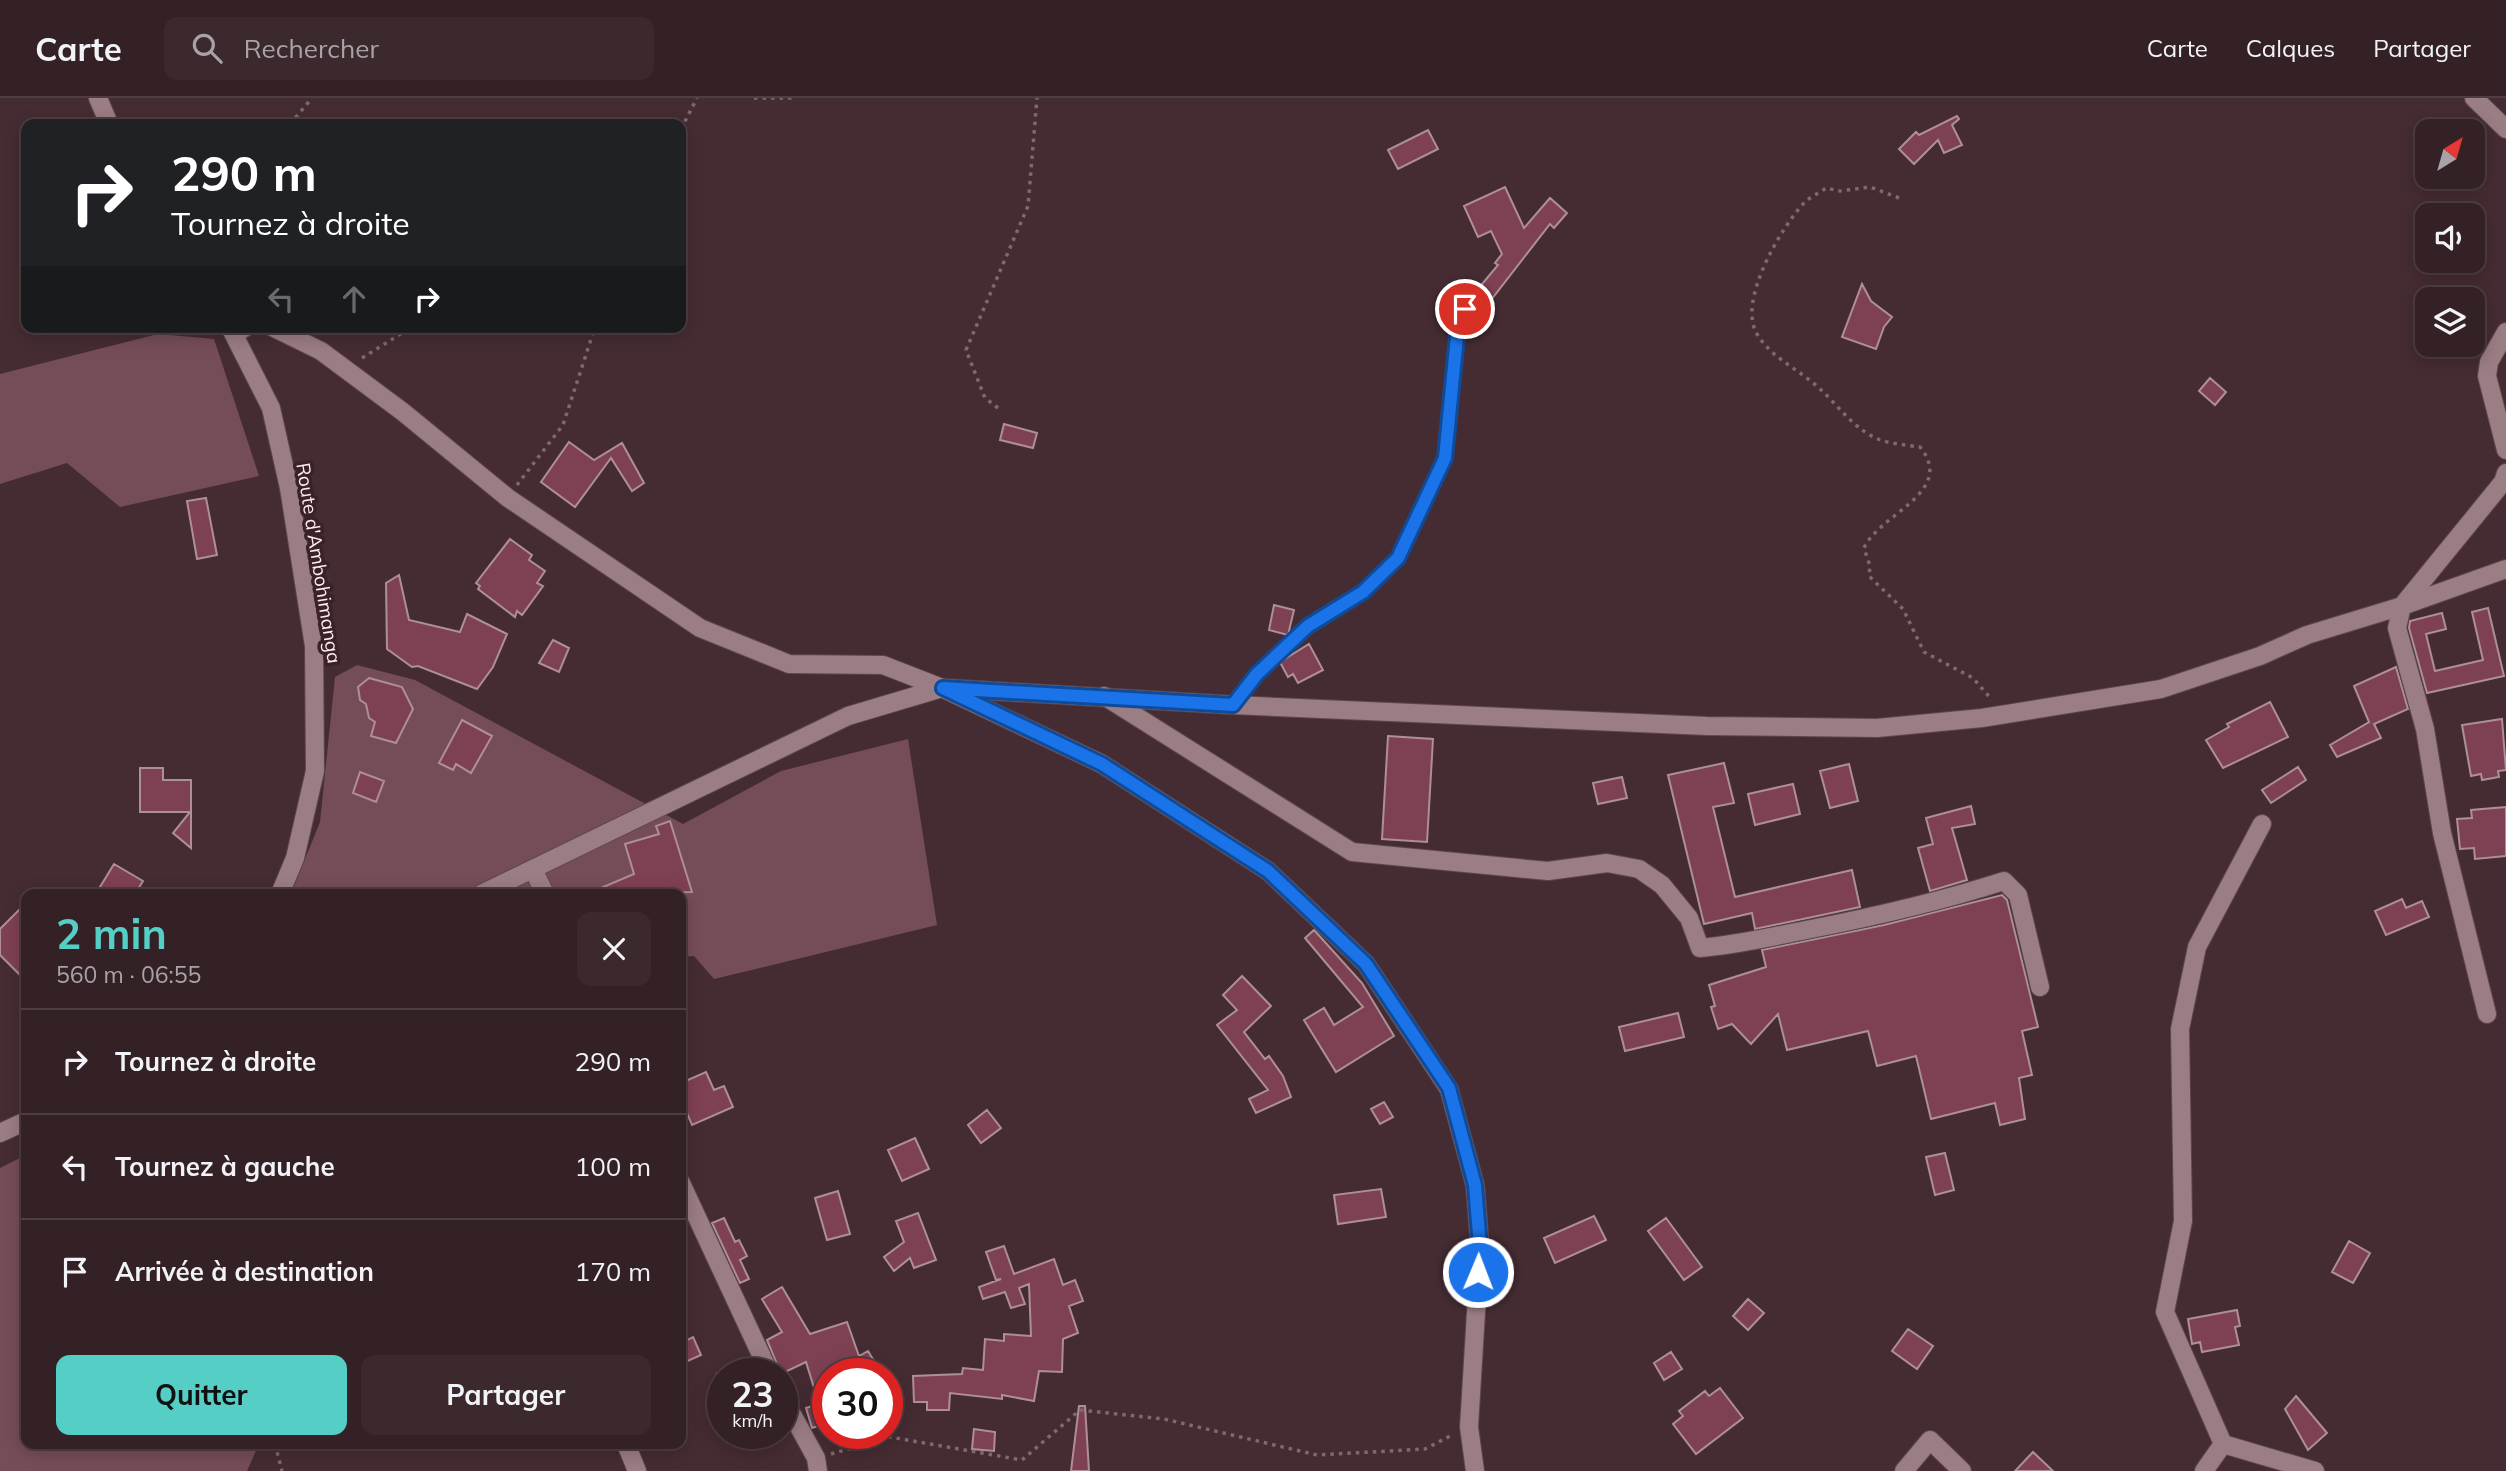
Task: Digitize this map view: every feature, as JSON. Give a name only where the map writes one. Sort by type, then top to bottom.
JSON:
[{"type":"street","points":[[99,98],[107,119]]},
{"type":"street","points":[[2474,98],[2506,129]]},
{"type":"street","points":[[2506,332],[2489,362],[2487,376],[2506,450]]},
{"type":"street","name":"Route d'Ambohimanga","points":[[238,333],[271,408],[289,488],[314,646],[315,771],[295,858],[282,889]]},
{"type":"street","points":[[284,333],[321,351],[345,368],[508,498],[700,628],[789,664],[883,665],[943,688],[1102,764],[1268,871],[1366,964],[1449,1088],[1475,1185],[1480,1247],[1469,1427],[1475,1471]]},
{"type":"street","points":[[2487,1014],[2442,833],[2425,729],[2398,628],[2402,606],[2503,482],[2506,473]]},
{"type":"street","points":[[491,889],[848,716],[943,688],[1233,705],[1679,725],[1877,728],[1998,715],[2161,689],[2260,656],[2308,635],[2402,606],[2506,569]]},
{"type":"street","points":[[1104,696],[1352,852],[1548,871],[1607,863],[1639,869],[1662,885],[1689,918],[1700,948],[1847,922],[1951,898],[2004,881],[2018,895],[2040,987]]},
{"type":"street","points":[[2262,824],[2197,947],[2180,1029],[2183,1221],[2165,1312],[2223,1444],[2315,1471]]},
{"type":"street","points":[[533,869],[543,889]]},
{"type":"street","points":[[0,1133],[21,1123]]},
{"type":"street","points":[[686,1194],[763,1358]]},
{"type":"street","points":[[798,1428],[817,1465]]},
{"type":"street","points":[[1903,1471],[1930,1440],[1962,1471]]},
{"type":"street","points":[[2204,1471],[2223,1444]]},
{"type":"street","points":[[628,1449],[637,1471]]},
{"type":"lane","points":[[1233,705],[1257,674],[1308,626],[1363,592],[1398,558],[1445,458],[1457,336],[1465,309]]},
{"type":"path","points":[[294,119],[312,98]]},
{"type":"path","points":[[686,119],[697,98]]},
{"type":"path","points":[[754,98],[796,98]]},
{"type":"path","points":[[998,408],[985,398],[966,350],[1028,206],[1037,127],[1037,98]]},
{"type":"path","points":[[1899,198],[1870,187],[1840,191],[1826,188],[1805,203],[1786,229],[1756,283],[1752,321],[1756,333],[1777,359],[1815,384],[1860,430],[1880,440],[1920,447],[1930,459],[1930,478],[1920,492],[1869,535],[1864,548],[1870,566],[1869,576],[1903,609],[1924,652],[1973,678],[1990,695],[1998,715]]},
{"type":"path","points":[[345,368],[402,333]]},
{"type":"path","points":[[508,498],[563,425],[594,333]]},
{"type":"path","points":[[817,1465],[891,1437],[1022,1460],[1080,1410],[1164,1419],[1317,1455],[1424,1449],[1469,1427]]},
{"type":"path","points":[[276,1449],[282,1471]]},
{"type":"shaded area","points":[[158,334],[214,339],[259,476],[120,507],[67,463],[0,484],[0,374]]},
{"type":"shaded area","points":[[357,665],[415,680],[683,824],[781,771],[908,739],[937,925],[714,979],[694,956],[686,957],[686,889],[293,889],[320,822],[335,677]]},
{"type":"shaded area","points":[[21,1158],[21,1449],[257,1449],[247,1471],[0,1471],[0,1168]]},
{"type":"building","points":[[1957,116],[1959,119],[1952,125],[1962,145],[1944,153],[1938,140],[1914,164],[1899,149],[1916,132],[1919,135]]},
{"type":"building","points":[[1428,130],[1438,149],[1398,169],[1388,150]]},
{"type":"building","points":[[1505,187],[1524,228],[1550,198],[1567,213],[1554,228],[1550,224],[1491,300],[1478,289],[1498,265],[1495,263],[1502,254],[1491,231],[1478,237],[1464,206]]},
{"type":"building","points":[[1862,284],[1871,301],[1892,317],[1884,327],[1876,349],[1842,337]]},
{"type":"building","points":[[2210,378],[2226,392],[2215,405],[2199,391]]},
{"type":"building","points":[[1004,424],[1037,433],[1033,448],[1000,440]]},
{"type":"building","points":[[569,442],[594,460],[622,443],[644,483],[632,491],[611,458],[575,507],[541,482]]},
{"type":"building","points":[[206,498],[217,555],[197,559],[187,501]]},
{"type":"building","points":[[510,539],[532,555],[529,560],[545,571],[537,583],[543,586],[522,615],[517,611],[515,617],[478,589],[480,586],[476,583]]},
{"type":"building","points":[[399,575],[409,620],[460,632],[467,614],[507,634],[493,667],[477,689],[418,666],[412,667],[387,649],[386,583]]},
{"type":"building","points":[[1274,605],[1294,610],[1288,635],[1269,630]]},
{"type":"building","points":[[2488,608],[2504,676],[2427,693],[2409,628],[2410,621],[2442,613],[2446,629],[2426,634],[2435,671],[2483,660],[2472,612]]},
{"type":"building","points":[[553,640],[569,648],[559,672],[539,663]]},
{"type":"building","points":[[1309,644],[1323,670],[1298,683],[1293,674],[1288,677],[1280,662]]},
{"type":"building","points":[[2396,667],[2408,709],[2374,724],[2381,738],[2337,757],[2330,745],[2369,722],[2354,686]]},
{"type":"building","points":[[369,678],[402,687],[413,709],[396,743],[371,736],[375,722],[369,718],[366,704],[360,700],[358,687]]},
{"type":"building","points":[[2270,702],[2288,737],[2223,768],[2206,740],[2229,727],[2227,724]]},
{"type":"building","points":[[2502,719],[2506,770],[2498,771],[2499,777],[2482,780],[2481,774],[2471,776],[2462,725]]},
{"type":"building","points":[[462,720],[492,736],[471,773],[456,764],[453,770],[439,763]]},
{"type":"building","points":[[1388,736],[1433,739],[1427,842],[1382,839]]},
{"type":"building","points":[[1724,763],[1734,803],[1713,807],[1735,897],[1852,870],[1860,907],[1755,929],[1752,913],[1704,924],[1668,775]]},
{"type":"building","points":[[1849,764],[1858,801],[1830,808],[1820,771]]},
{"type":"building","points":[[2298,767],[2306,780],[2271,803],[2262,790]]},
{"type":"building","points":[[140,768],[163,768],[163,780],[191,780],[191,848],[173,833],[190,812],[140,812]]},
{"type":"building","points":[[360,772],[384,781],[376,802],[353,793]]},
{"type":"building","points":[[1622,777],[1627,798],[1598,804],[1593,783]]},
{"type":"building","points":[[1793,784],[1800,814],[1755,825],[1748,794]]},
{"type":"building","points":[[1971,806],[1975,824],[1952,828],[1967,880],[1930,891],[1918,848],[1933,844],[1926,818]]},
{"type":"building","points":[[2506,807],[2506,856],[2475,859],[2474,848],[2460,849],[2457,819],[2472,818],[2471,810]]},
{"type":"building","points":[[670,821],[692,892],[686,892],[686,889],[599,889],[634,874],[625,844],[659,834],[656,826]]},
{"type":"building","points":[[114,864],[143,881],[138,889],[100,887]]},
{"type":"building","points":[[2002,895],[2007,900],[2038,1027],[2022,1031],[2032,1075],[2019,1078],[2025,1119],[2000,1125],[1995,1103],[1931,1119],[1916,1056],[1877,1066],[1868,1031],[1787,1050],[1778,1014],[1751,1044],[1732,1024],[1718,1029],[1711,1007],[1715,1006],[1709,985],[1766,967],[1762,950],[1884,925]]},
{"type":"building","points":[[2402,899],[2406,908],[2422,901],[2429,917],[2386,935],[2375,911]]},
{"type":"building","points":[[21,908],[21,976],[0,955],[0,929]]},
{"type":"building","points":[[1314,930],[1362,983],[1394,1036],[1336,1072],[1304,1020],[1324,1008],[1334,1025],[1363,1007],[1305,938]]},
{"type":"building","points":[[1242,976],[1271,1006],[1244,1032],[1265,1059],[1269,1056],[1283,1076],[1291,1097],[1256,1113],[1249,1099],[1268,1090],[1217,1025],[1237,1010],[1223,995]]},
{"type":"building","points":[[1678,1013],[1684,1037],[1625,1051],[1619,1027]]},
{"type":"building","points":[[706,1072],[714,1090],[724,1086],[733,1107],[692,1125],[686,1111],[686,1081]]},
{"type":"building","points":[[1384,1102],[1393,1117],[1380,1124],[1371,1109]]},
{"type":"building","points":[[987,1110],[1001,1128],[981,1143],[968,1125]]},
{"type":"building","points":[[915,1138],[929,1169],[902,1181],[888,1150]]},
{"type":"building","points":[[1945,1153],[1954,1190],[1935,1195],[1926,1157]]},
{"type":"building","points":[[1381,1189],[1386,1217],[1338,1224],[1334,1195]]},
{"type":"building","points":[[838,1191],[850,1234],[827,1240],[815,1198]]},
{"type":"building","points":[[918,1213],[936,1260],[914,1268],[910,1258],[894,1271],[884,1257],[904,1242],[896,1221]]},
{"type":"building","points":[[1594,1216],[1606,1240],[1555,1263],[1544,1238]]},
{"type":"building","points":[[724,1218],[735,1242],[739,1240],[747,1256],[740,1260],[749,1279],[740,1283],[712,1223]]},
{"type":"building","points":[[1666,1218],[1702,1267],[1684,1280],[1648,1231]]},
{"type":"building","points":[[2349,1241],[2370,1253],[2353,1283],[2332,1272]]},
{"type":"building","points":[[1004,1246],[1014,1274],[1054,1259],[1063,1285],[1075,1280],[1083,1301],[1069,1306],[1078,1333],[1063,1339],[1062,1372],[1039,1371],[1034,1401],[1002,1395],[1002,1399],[950,1393],[949,1410],[927,1410],[927,1402],[914,1402],[913,1376],[962,1374],[963,1368],[983,1370],[985,1339],[1004,1341],[1004,1334],[1031,1336],[1029,1284],[1019,1288],[1025,1304],[1011,1308],[1005,1292],[983,1299],[979,1287],[1001,1279],[996,1280],[986,1252]]},
{"type":"building","points":[[782,1287],[810,1334],[847,1322],[859,1356],[868,1351],[872,1358],[812,1358],[812,1381],[806,1362],[798,1366],[798,1358],[774,1358],[767,1340],[782,1332],[762,1299]]},
{"type":"building","points":[[1748,1299],[1764,1313],[1748,1330],[1733,1316]]},
{"type":"building","points":[[2237,1310],[2240,1326],[2235,1327],[2239,1345],[2202,1352],[2200,1342],[2192,1344],[2188,1319]]},
{"type":"building","points":[[1908,1329],[1933,1346],[1917,1369],[1892,1351]]},
{"type":"building","points":[[693,1337],[701,1355],[686,1362],[686,1340]]},
{"type":"building","points":[[1671,1352],[1682,1369],[1664,1380],[1654,1363]]},
{"type":"building","points":[[1720,1388],[1743,1418],[1696,1454],[1673,1424],[1683,1416],[1679,1411],[1705,1391],[1709,1396]]},
{"type":"building","points":[[2296,1396],[2327,1433],[2308,1450],[2285,1409]]},
{"type":"building","points":[[812,1406],[812,1428],[806,1408]]},
{"type":"building","points":[[1079,1406],[1085,1406],[1089,1471],[1071,1471]]},
{"type":"building","points":[[974,1429],[995,1432],[994,1451],[972,1449]]},
{"type":"building","points":[[2033,1452],[2053,1471],[2015,1471]]},
{"type":"route","points":[[1465,309],[1457,336],[1445,458],[1398,558],[1363,592],[1308,626],[1257,674],[1233,705],[943,688],[1102,764],[1268,871],[1366,964],[1449,1088],[1475,1185],[1480,1247],[1478,1272]]}]
